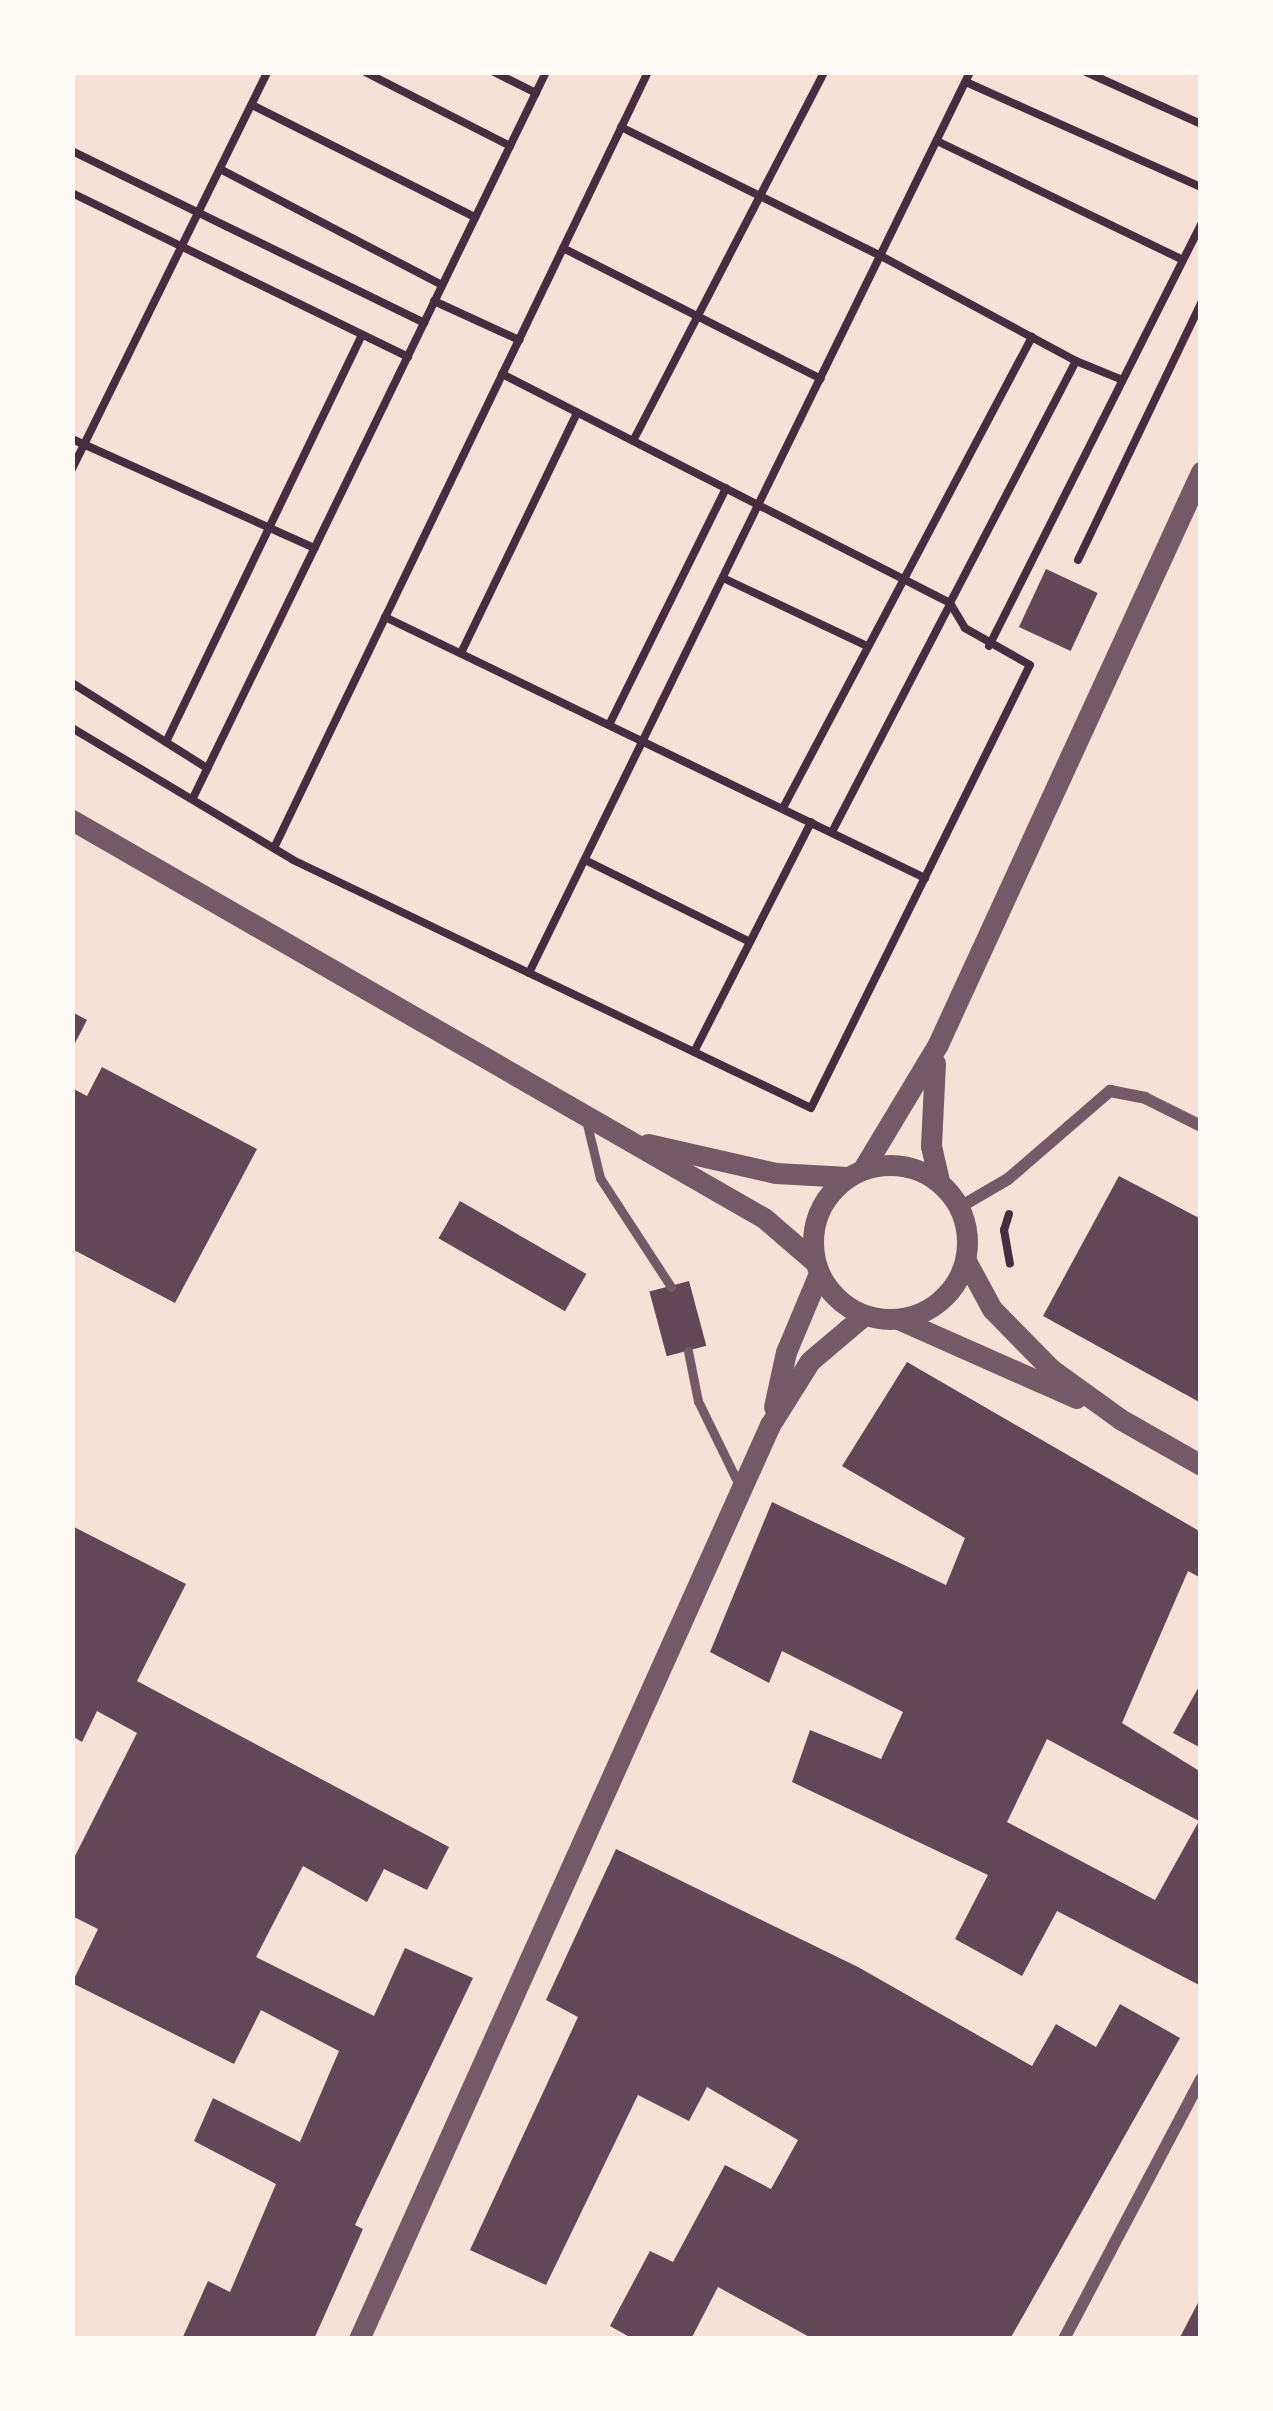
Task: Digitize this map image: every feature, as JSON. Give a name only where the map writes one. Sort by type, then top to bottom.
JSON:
[{"type":"street","points":[[770,1425],[786,1352],[816,1269],[813,1232],[822,1205],[856,1173],[938,1044],[1201,472]]},
{"type":"street","points":[[72,820],[764,1218],[816,1269],[841,1303],[863,1316],[898,1319],[1120,1419],[1201,1465]]},
{"type":"street","points":[[938,1044],[930,1104],[939,1182]]},
{"type":"street","points":[[960,1207],[999,1186],[1110,1091],[1174,1111],[1201,1126]]},
{"type":"street","points":[[626,1138],[764,1171],[856,1173],[900,1165],[939,1182],[960,1207],[968,1233],[966,1261],[954,1288],[934,1307],[898,1319]]},
{"type":"street","points":[[966,1261],[992,1309],[1022,1342],[1120,1419]]},
{"type":"street","points":[[360,2339],[770,1425],[818,1351],[863,1316]]},
{"type":"street","points":[[1064,2339],[1201,2079]]},
{"type":"lane","points":[[585,1115],[600,1178],[671,1287]]},
{"type":"lane","points":[[688,1351],[698,1401],[742,1489]]},
{"type":"path","points":[[72,469],[267,72]]},
{"type":"path","points":[[365,72],[510,146]]},
{"type":"path","points":[[494,72],[536,93]]},
{"type":"path","points":[[193,797],[546,72]]},
{"type":"path","points":[[274,848],[648,72]]},
{"type":"path","points":[[633,442],[824,72]]},
{"type":"path","points":[[1086,72],[1201,124]]},
{"type":"path","points":[[529,973],[968,77],[1201,187]]},
{"type":"path","points":[[251,104],[475,218]]},
{"type":"path","points":[[621,127],[881,256],[1076,362],[1120,379]]},
{"type":"path","points":[[938,141],[1179,258]]},
{"type":"path","points":[[72,151],[424,323]]},
{"type":"path","points":[[220,169],[442,285]]},
{"type":"path","points":[[72,194],[408,357]]},
{"type":"path","points":[[989,646],[1179,258],[1201,224]]},
{"type":"path","points":[[562,248],[821,379]]},
{"type":"path","points":[[434,301],[519,340]]},
{"type":"path","points":[[1078,560],[1201,302]]},
{"type":"path","points":[[166,742],[362,335]]},
{"type":"path","points":[[783,808],[1032,337]]},
{"type":"path","points":[[832,832],[1076,362]]},
{"type":"path","points":[[72,728],[274,848],[811,1108],[1030,665],[989,646],[965,628],[950,603],[502,374]]},
{"type":"path","points":[[461,653],[578,413]]},
{"type":"path","points":[[72,439],[315,548]]},
{"type":"path","points":[[610,723],[726,488]]},
{"type":"path","points":[[723,578],[867,646]]},
{"type":"path","points":[[385,617],[925,878]]},
{"type":"path","points":[[72,683],[207,768]]},
{"type":"path","points":[[694,1052],[811,822]]},
{"type":"path","points":[[585,860],[750,942]]},
{"type":"path","points":[[999,1186],[1012,1207],[1004,1230],[1011,1268]]},
{"type":"building","points":[[1046,569],[1098,593],[1071,651],[1019,627]]},
{"type":"building","points":[[72,1012],[87,1020],[72,1049]]},
{"type":"building","points":[[102,1067],[257,1149],[175,1303],[72,1249],[72,1088],[87,1096]]},
{"type":"building","points":[[1119,1176],[1201,1219],[1201,1403],[1043,1316]]},
{"type":"building","points":[[460,1201],[586,1274],[565,1311],[438,1238]]},
{"type":"building","points":[[689,1281],[706,1346],[667,1356],[649,1292]]},
{"type":"building","points":[[907,1362],[1201,1532],[1201,1578],[1188,1571],[1122,1723],[1201,1772],[1201,1986],[1057,1911],[1022,1976],[955,1939],[988,1875],[792,1782],[810,1730],[881,1759],[903,1712],[782,1651],[769,1683],[710,1652],[772,1502],[946,1585],[965,1538],[842,1466]],"holes":[[[1047,1739],[1199,1821],[1155,1900],[1007,1822]]]},
{"type":"building","points":[[72,1526],[186,1584],[137,1681],[449,1847],[427,1890],[384,1869],[367,1902],[303,1866],[256,1957],[374,2016],[405,1948],[473,1978],[355,2225],[363,2229],[314,2339],[182,2339],[208,2281],[230,2292],[276,2184],[194,2141],[213,2098],[300,2142],[339,2051],[261,2010],[234,2064],[72,1983],[98,1929],[72,1916],[72,1862],[137,1733],[97,1711],[82,1742],[72,1736]]},
{"type":"building","points":[[1201,1683],[1201,1748],[1173,1733]]},
{"type":"building","points":[[616,1849],[858,1967],[1032,2066],[1056,2024],[1096,2047],[1120,2004],[1180,2038],[1010,2339],[813,2339],[718,2287],[691,2339],[633,2339],[610,2326],[650,2251],[673,2262],[725,2165],[771,2189],[798,2140],[707,2087],[689,2121],[638,2095],[546,2285],[470,2250],[578,2017],[546,2000]]},
{"type":"building","points":[[1201,2297],[1201,2339],[1179,2339]]}]
